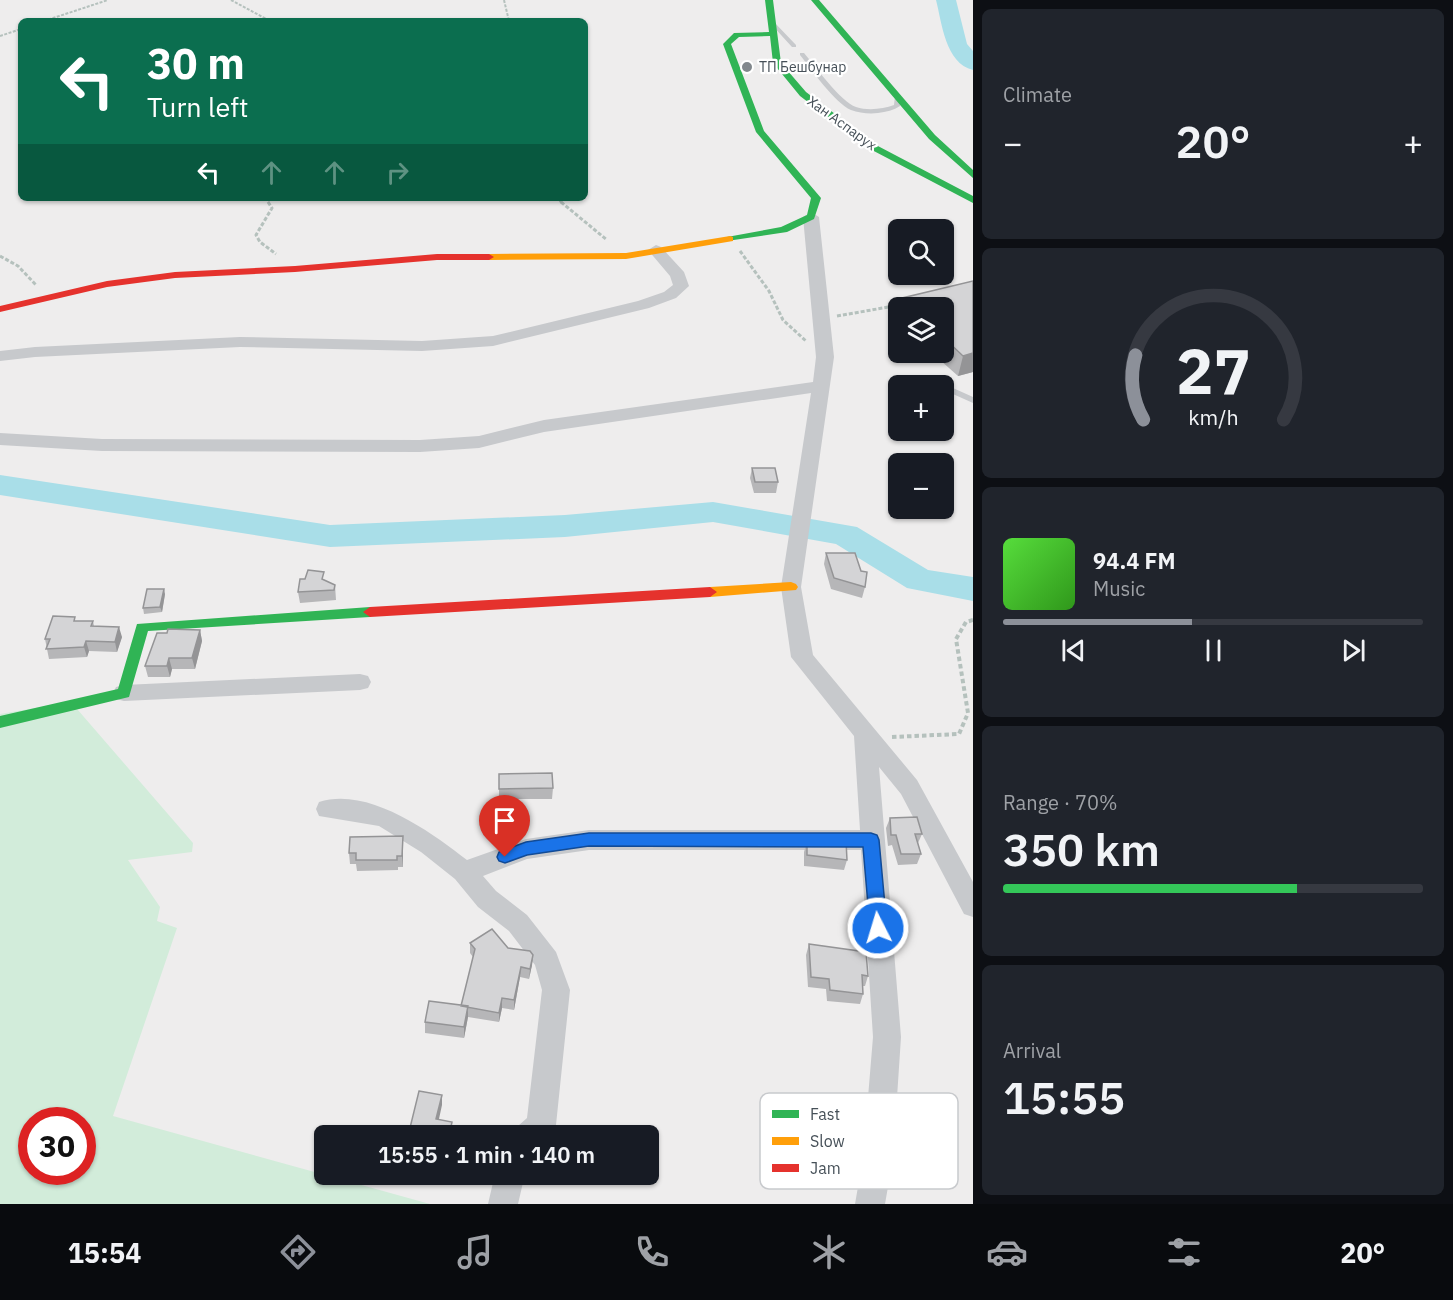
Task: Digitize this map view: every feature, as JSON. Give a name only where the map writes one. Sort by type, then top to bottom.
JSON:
[{"type":"street","name":"Хан Аспарух","points":[[769,0],[775,22],[777,63],[789,79],[820,108],[873,147],[973,200]]},
{"type":"street","points":[[809,5],[829,18],[940,144],[973,175]]},
{"type":"street","points":[[775,22],[737,35],[727,44],[760,132],[816,198],[811,217],[825,357],[791,587],[802,657],[909,787],[973,906]]},
{"type":"street","points":[[0,309],[107,284],[174,275],[295,269],[437,257],[626,256],[784,230],[811,217]]},
{"type":"street","points":[[0,356],[35,352],[240,342],[423,346],[493,341],[643,305],[670,295],[681,286],[678,274],[656,250]]},
{"type":"street","points":[[0,439],[102,445],[420,446],[479,442],[544,426],[820,386]]},
{"type":"street","points":[[124,693],[142,627],[225,620],[791,587]]},
{"type":"street","points":[[0,722],[124,693],[360,682]]},
{"type":"street","points":[[865,735],[887,1037],[883,1093]]},
{"type":"street","points":[[328,809],[350,810],[385,818],[430,845],[464,872],[488,899],[518,923],[547,960],[556,990],[541,1125]]},
{"type":"street","points":[[464,872],[526,849],[589,840],[871,840]]},
{"type":"street","points":[[503,1204],[507,1185]]},
{"type":"street","points":[[870,1204],[873,1189]]},
{"type":"lane","points":[[775,22],[794,46]]},
{"type":"lane","points":[[802,54],[850,107],[886,109],[899,103],[898,96]]},
{"type":"lane","points":[[837,120],[850,107]]},
{"type":"lane","points":[[820,108],[840,132],[873,147]]},
{"type":"lane","points":[[954,391],[973,400]]},
{"type":"path","points":[[53,18],[108,0]]},
{"type":"path","points":[[231,0],[264,18]]},
{"type":"path","points":[[504,0],[508,18]]},
{"type":"path","points":[[0,36],[18,30]]},
{"type":"path","points":[[268,201],[272,208],[267,218],[259,226],[256,235],[260,242],[295,269]]},
{"type":"path","points":[[560,201],[626,256]]},
{"type":"path","points":[[731,240],[769,291],[783,320],[825,357]]},
{"type":"path","points":[[0,256],[18,266],[48,299]]},
{"type":"path","points":[[821,318],[852,315],[888,308]]},
{"type":"path","points":[[865,735],[904,737],[959,734],[968,713],[956,639],[966,622],[973,620]]},
{"type":"green space","points":[[71,702],[193,843],[192,852],[128,860],[160,907],[157,921],[177,928],[113,1116],[314,1172],[314,1185],[362,1185],[430,1204],[0,1204],[0,714]]},
{"type":"building","points":[[973,281],[973,353],[963,356],[954,347],[954,297],[906,297]]},
{"type":"building","points":[[752,468],[775,468],[778,482],[755,482]]},
{"type":"building","points":[[826,553],[855,553],[861,571],[867,572],[865,587],[834,578]]},
{"type":"building","points":[[308,570],[324,572],[322,579],[335,585],[334,590],[298,592],[300,579],[305,579]]},
{"type":"building","points":[[147,589],[164,589],[160,607],[143,608]]},
{"type":"building","points":[[53,616],[75,617],[74,621],[93,621],[91,626],[119,627],[115,642],[86,641],[84,647],[46,649],[50,639],[45,639]]},
{"type":"building","points":[[168,629],[200,630],[192,658],[169,658],[167,666],[145,666],[157,633],[167,633]]},
{"type":"building","points":[[552,773],[553,788],[499,789],[499,774]]},
{"type":"building","points":[[917,817],[922,834],[915,834],[921,854],[901,854],[896,835],[891,835],[890,818]]},
{"type":"building","points":[[403,836],[402,856],[397,856],[397,860],[356,860],[356,853],[349,853],[350,837]]},
{"type":"building","points":[[807,841],[846,841],[847,860],[807,855]]},
{"type":"building","points":[[492,929],[508,948],[530,951],[533,955],[530,969],[521,967],[514,1000],[502,998],[499,1013],[461,1006],[475,949],[470,943]]},
{"type":"building","points":[[809,944],[866,952],[868,976],[862,975],[863,994],[830,990],[829,979],[811,977]]},
{"type":"building","points":[[429,1001],[468,1006],[464,1027],[425,1022]]},
{"type":"building","points":[[419,1091],[442,1095],[436,1119],[452,1122],[451,1125],[411,1125]]},
{"type":"waterway","points":[[946,0],[957,45],[973,64]]},
{"type":"waterway","points":[[0,485],[330,536],[565,526],[713,512],[845,535],[919,580],[973,589]]},
{"type":"traffic: fast","points":[[769,0],[777,63],[803,94],[873,147],[973,200]]},
{"type":"traffic: fast","points":[[815,0],[932,137],[973,175]]},
{"type":"traffic: fast","points":[[730,239],[784,230],[811,217],[816,198],[760,132],[727,44],[737,35],[774,34]]},
{"type":"traffic: fast","points":[[0,722],[124,693],[142,627],[370,612]]},
{"type":"traffic: slow","points":[[489,257],[626,256],[730,239]]},
{"type":"traffic: slow","points":[[710,592],[791,587]]},
{"type":"traffic: jam","points":[[0,309],[107,284],[175,275],[295,269],[437,257],[489,257]]},
{"type":"traffic: jam","points":[[370,612],[710,592]]},
{"type":"place","name":"ТП Бешбунар","points":[[747,67]]},
{"type":"route","points":[[505,857],[526,849],[589,840],[871,840],[878,928]]}]
